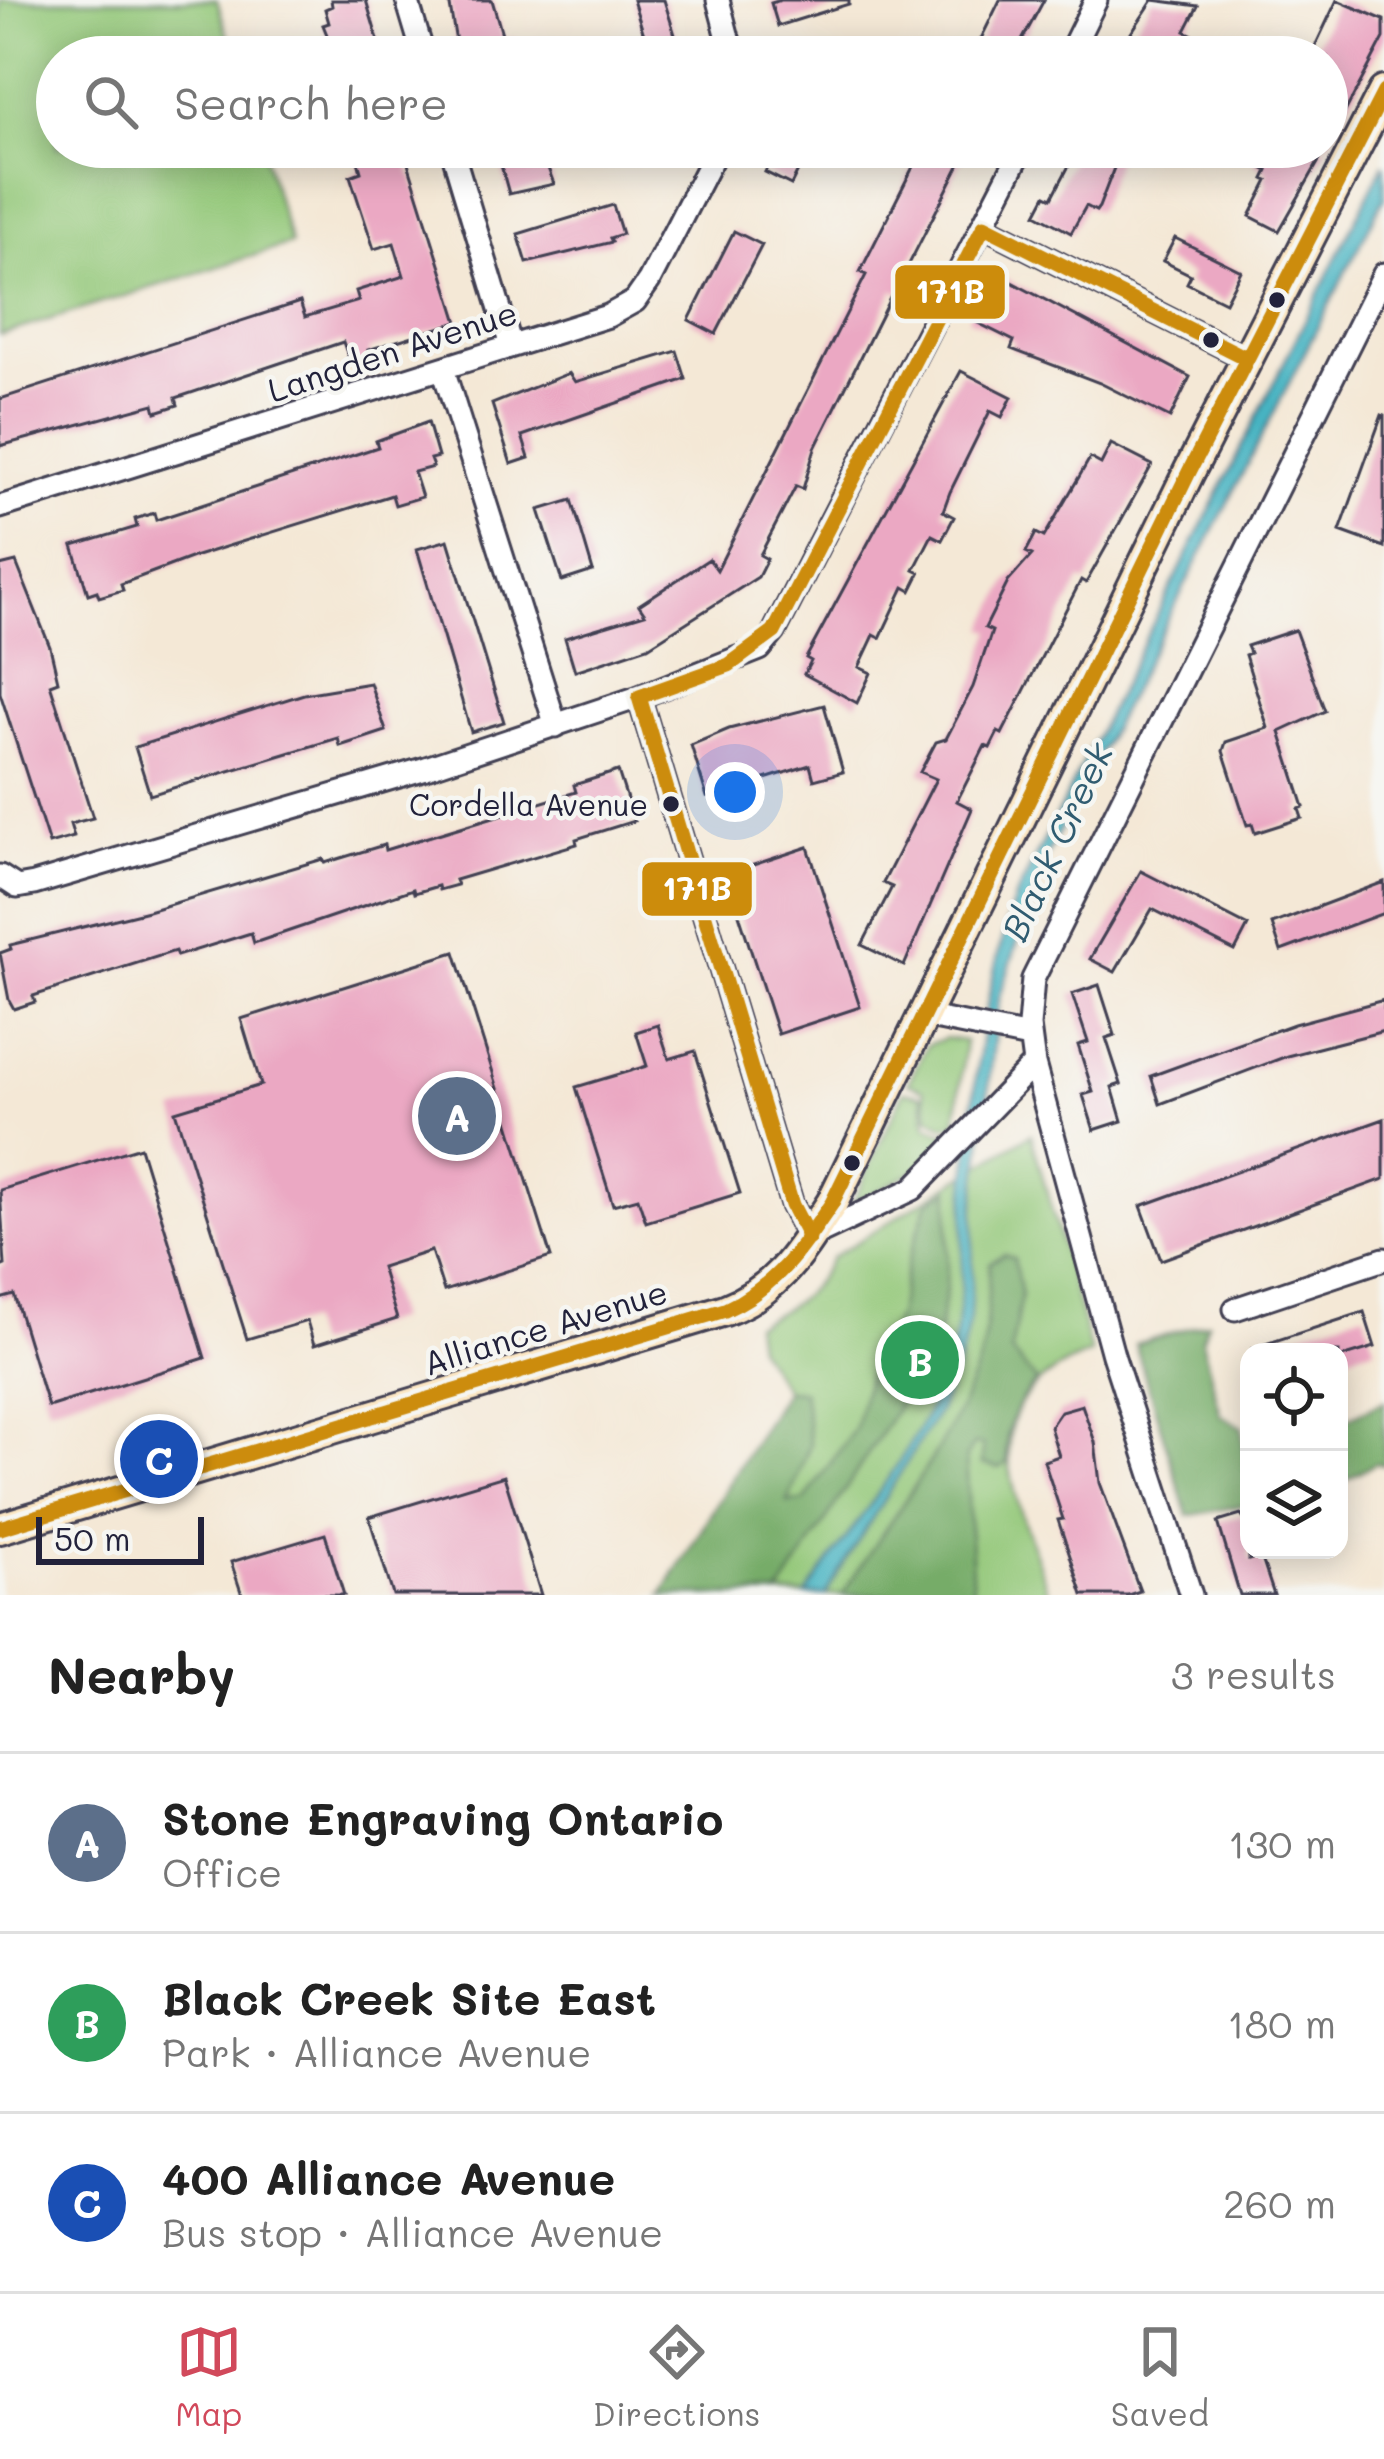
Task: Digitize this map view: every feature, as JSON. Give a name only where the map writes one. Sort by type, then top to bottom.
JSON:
[{"type":"street","points":[[407,0],[418,36]]},
{"type":"street","points":[[718,0],[728,36]]},
{"type":"street","points":[[1078,36],[1096,0]]},
{"type":"street","points":[[1348,161],[1384,92]]},
{"type":"street","points":[[457,168],[511,346]]},
{"type":"street","name":"Langden Avenue","points":[[0,507],[608,316],[634,301],[707,168]]},
{"type":"street","points":[[0,876],[17,887],[34,884],[556,726],[736,662],[760,649],[774,632],[1013,168]]},
{"type":"street","points":[[639,698],[792,1205],[809,1238],[832,1203],[1246,358],[1345,168]]},
{"type":"street","points":[[984,226],[1246,358]]},
{"type":"street","points":[[1190,1595],[1113,1355],[1034,1064],[1018,1035],[1047,943],[1384,274]]},
{"type":"street","points":[[443,369],[556,726]]},
{"type":"street","points":[[924,1016],[1018,1035]]},
{"type":"street","name":"Alliance Avenue","points":[[0,1528],[759,1297],[783,1277],[809,1238],[913,1189],[948,1159],[1034,1064]]},
{"type":"street","points":[[1235,1309],[1384,1259]]},
{"type":"green space","points":[[0,0],[217,0],[228,36],[36,36],[36,168],[267,168],[291,244],[0,335]]},
{"type":"green space","points":[[945,1038],[965,1041],[956,1123],[945,1126],[929,1117],[924,1090],[908,1083],[927,1045]]},
{"type":"green space","points":[[904,1091],[922,1095],[927,1126],[949,1135],[922,1167],[852,1204]]},
{"type":"green space","points":[[1031,1134],[1091,1353],[1050,1374],[1024,1398],[1012,1426],[1009,1455],[1014,1487],[1049,1595],[662,1595],[785,1390],[757,1346],[754,1324],[799,1299],[831,1258]]},
{"type":"green space","points":[[950,1189],[946,1290],[935,1347],[779,1595],[662,1595],[785,1390],[803,1391],[810,1444],[788,1502],[804,1501],[855,1428],[873,1354],[897,1317],[908,1261],[928,1202]]},
{"type":"green space","points":[[1004,1254],[1014,1258],[1021,1296],[1011,1352],[1037,1382],[1012,1418],[1008,1462],[1000,1468],[982,1464],[983,1445],[974,1444],[966,1457],[973,1595],[842,1595],[951,1426],[984,1340],[990,1263]]},
{"type":"green space","points":[[1208,1322],[1202,1340],[1221,1415],[1240,1426],[1240,1506],[1188,1516],[1135,1344]]},
{"type":"green space","points":[[1384,1401],[1384,1465],[1376,1463],[1348,1478],[1348,1451],[1348,1419]]},
{"type":"water","points":[[1384,163],[1384,198],[1044,861],[999,1000],[975,1206],[970,1317],[962,1354],[939,1410],[825,1595],[806,1595],[905,1452],[949,1360],[959,1309],[978,1059],[993,977],[1015,898]]},
{"type":"building","points":[[331,0],[366,0],[377,36],[327,36],[325,9],[332,6]]},
{"type":"building","points":[[449,0],[492,0],[503,36],[455,36]]},
{"type":"building","points":[[633,0],[664,0],[675,36],[644,36]]},
{"type":"building","points":[[849,0],[849,4],[778,26],[771,3]]},
{"type":"building","points":[[1000,0],[1044,0],[1024,36],[982,36]]},
{"type":"building","points":[[1153,0],[1198,6],[1185,31],[1195,36],[1129,36]]},
{"type":"building","points":[[1337,0],[1384,20],[1384,38],[1348,106],[1348,36],[1320,36]]},
{"type":"building","points":[[360,168],[410,168],[458,322],[368,350],[371,359],[351,364],[343,342],[176,398],[178,405],[156,412],[154,404],[0,446],[0,399],[300,302],[305,317],[359,301],[356,291],[404,276],[394,243],[374,249],[350,176],[361,172]]},
{"type":"building","points":[[502,168],[548,168],[554,184],[509,194]]},
{"type":"building","points":[[767,168],[800,168],[791,185],[765,172]]},
{"type":"building","points":[[912,168],[958,168],[908,266],[914,269],[902,293],[894,290],[815,448],[803,489],[796,486],[760,555],[767,559],[758,577],[648,647],[575,671],[565,638],[645,614],[639,605],[709,559],[717,570],[866,275],[860,272]]},
{"type":"building","points":[[1068,168],[1114,168],[1099,207],[1096,211],[1086,206],[1071,233],[1036,214],[1046,195],[1052,198]]},
{"type":"building","points":[[1262,168],[1315,168],[1279,231],[1250,216],[1268,181],[1264,179],[1268,171]]},
{"type":"building","points":[[613,205],[622,234],[610,238],[612,242],[527,263],[518,234]]},
{"type":"building","points":[[734,231],[762,245],[716,334],[689,320]]},
{"type":"building","points":[[1175,238],[1241,271],[1225,302],[1187,283],[1191,275],[1163,261]]},
{"type":"building","points":[[991,271],[1190,377],[1170,418],[1100,383],[1011,349],[1014,341],[968,318]]},
{"type":"building","points":[[677,351],[686,379],[522,436],[529,458],[511,464],[492,404],[569,373],[575,382]]},
{"type":"building","points":[[961,371],[1012,397],[1002,417],[990,411],[943,511],[954,517],[942,540],[932,535],[914,570],[920,573],[911,591],[904,587],[880,638],[874,635],[859,667],[871,673],[857,703],[804,674],[811,661],[806,658]]},
{"type":"building","points":[[1384,416],[1384,547],[1340,531]]},
{"type":"building","points":[[428,422],[438,457],[430,459],[433,467],[414,472],[422,497],[395,505],[392,495],[193,557],[121,584],[123,590],[99,597],[97,591],[88,594],[73,546],[137,527],[135,519],[154,513],[156,520],[378,447],[376,441]]},
{"type":"building","points":[[1111,444],[1152,465],[1086,583],[1081,580],[1002,734],[998,732],[990,748],[985,746],[957,801],[972,809],[904,966],[862,945],[892,887],[883,883],[936,779],[920,772],[936,742],[946,739],[973,687],[992,631],[985,628],[1008,582],[1032,555],[1026,552],[1036,533],[1044,537],[1090,458],[1101,464]]},
{"type":"building","points":[[572,500],[593,571],[562,581],[539,510]]},
{"type":"building","points":[[448,540],[504,722],[471,732],[417,549]]},
{"type":"building","points":[[16,562],[50,647],[58,681],[50,684],[93,818],[70,824],[74,837],[49,844],[0,693],[0,566]]},
{"type":"building","points":[[1295,630],[1325,711],[1280,732],[1304,807],[1299,809],[1302,818],[1255,833],[1252,824],[1247,825],[1223,751],[1226,742],[1268,728],[1245,655],[1250,653],[1247,646]]},
{"type":"building","points":[[370,683],[386,731],[340,746],[338,738],[150,795],[135,747],[304,694]]},
{"type":"building","points":[[824,705],[843,772],[814,780],[810,765],[755,782],[757,788],[735,795],[733,788],[707,797],[691,745],[729,729]]},
{"type":"building","points":[[618,771],[634,821],[576,839],[577,844],[455,880],[457,885],[439,890],[438,886],[414,893],[413,889],[254,943],[251,933],[177,956],[175,951],[33,996],[35,1002],[14,1009],[9,1000],[0,953],[11,949],[10,945],[148,911],[323,859],[325,863],[384,845],[385,850],[576,792],[574,785]]},
{"type":"building","points":[[808,847],[860,1007],[778,1034],[726,874]]},
{"type":"building","points":[[1141,871],[1248,926],[1235,951],[1152,909],[1115,972],[1090,959]]},
{"type":"building","points":[[1384,882],[1384,913],[1281,951],[1272,924]]},
{"type":"building","points":[[455,952],[551,1257],[444,1291],[431,1251],[381,1267],[397,1319],[314,1345],[307,1321],[247,1339],[175,1111],[261,1085],[241,1019]]},
{"type":"building","points":[[1099,985],[1115,1035],[1106,1038],[1121,1084],[1112,1087],[1122,1121],[1094,1130],[1083,1095],[1093,1092],[1078,1045],[1088,1042],[1072,994]]},
{"type":"building","points":[[1384,1000],[1384,1031],[1287,1056],[1160,1104],[1151,1076],[1294,1024]]},
{"type":"building","points":[[658,1025],[669,1059],[695,1051],[740,1193],[646,1222],[638,1198],[613,1205],[576,1087],[647,1066],[636,1032]]},
{"type":"building","points":[[1384,1119],[1384,1179],[1161,1260],[1141,1206]]},
{"type":"building","points":[[140,1147],[205,1358],[48,1407],[14,1295],[0,1299],[0,1267],[5,1265],[0,1190]]},
{"type":"building","points":[[1364,1312],[1375,1347],[1348,1355],[1348,1343],[1268,1343]]},
{"type":"building","points":[[1082,1405],[1095,1442],[1100,1483],[1140,1591],[1128,1595],[1083,1595],[1058,1520],[1063,1519],[1044,1461],[1059,1456],[1050,1427],[1061,1411]]},
{"type":"building","points":[[504,1476],[541,1595],[393,1595],[369,1517]]},
{"type":"building","points":[[1240,1515],[1240,1559],[1262,1559],[1274,1595],[1240,1595],[1218,1522]]},
{"type":"building","points":[[325,1534],[344,1595],[242,1595],[231,1562]]},
{"type":"transit line","name":"171B","points":[[1348,162],[1384,92]]},
{"type":"transit line","name":"171B","points":[[0,1528],[725,1310],[759,1290],[786,1265],[832,1203],[1189,472],[1345,168]]},
{"type":"transit line","name":"171B","points":[[809,1238],[792,1205],[639,697],[729,665],[774,632],[984,226],[1246,358]]},
{"type":"place","name":"Cordella Avenue","points":[[671,804]]},
{"type":"place","name":"Stone Engraving Ontario","points":[[457,1116]]},
{"type":"place","name":"Black Creek Site East","points":[[920,1360]]},
{"type":"place","name":"400 Alliance Avenue","points":[[159,1459]]},
{"type":"water label","name":"Black Creek","points":[[1056,841]]}]
